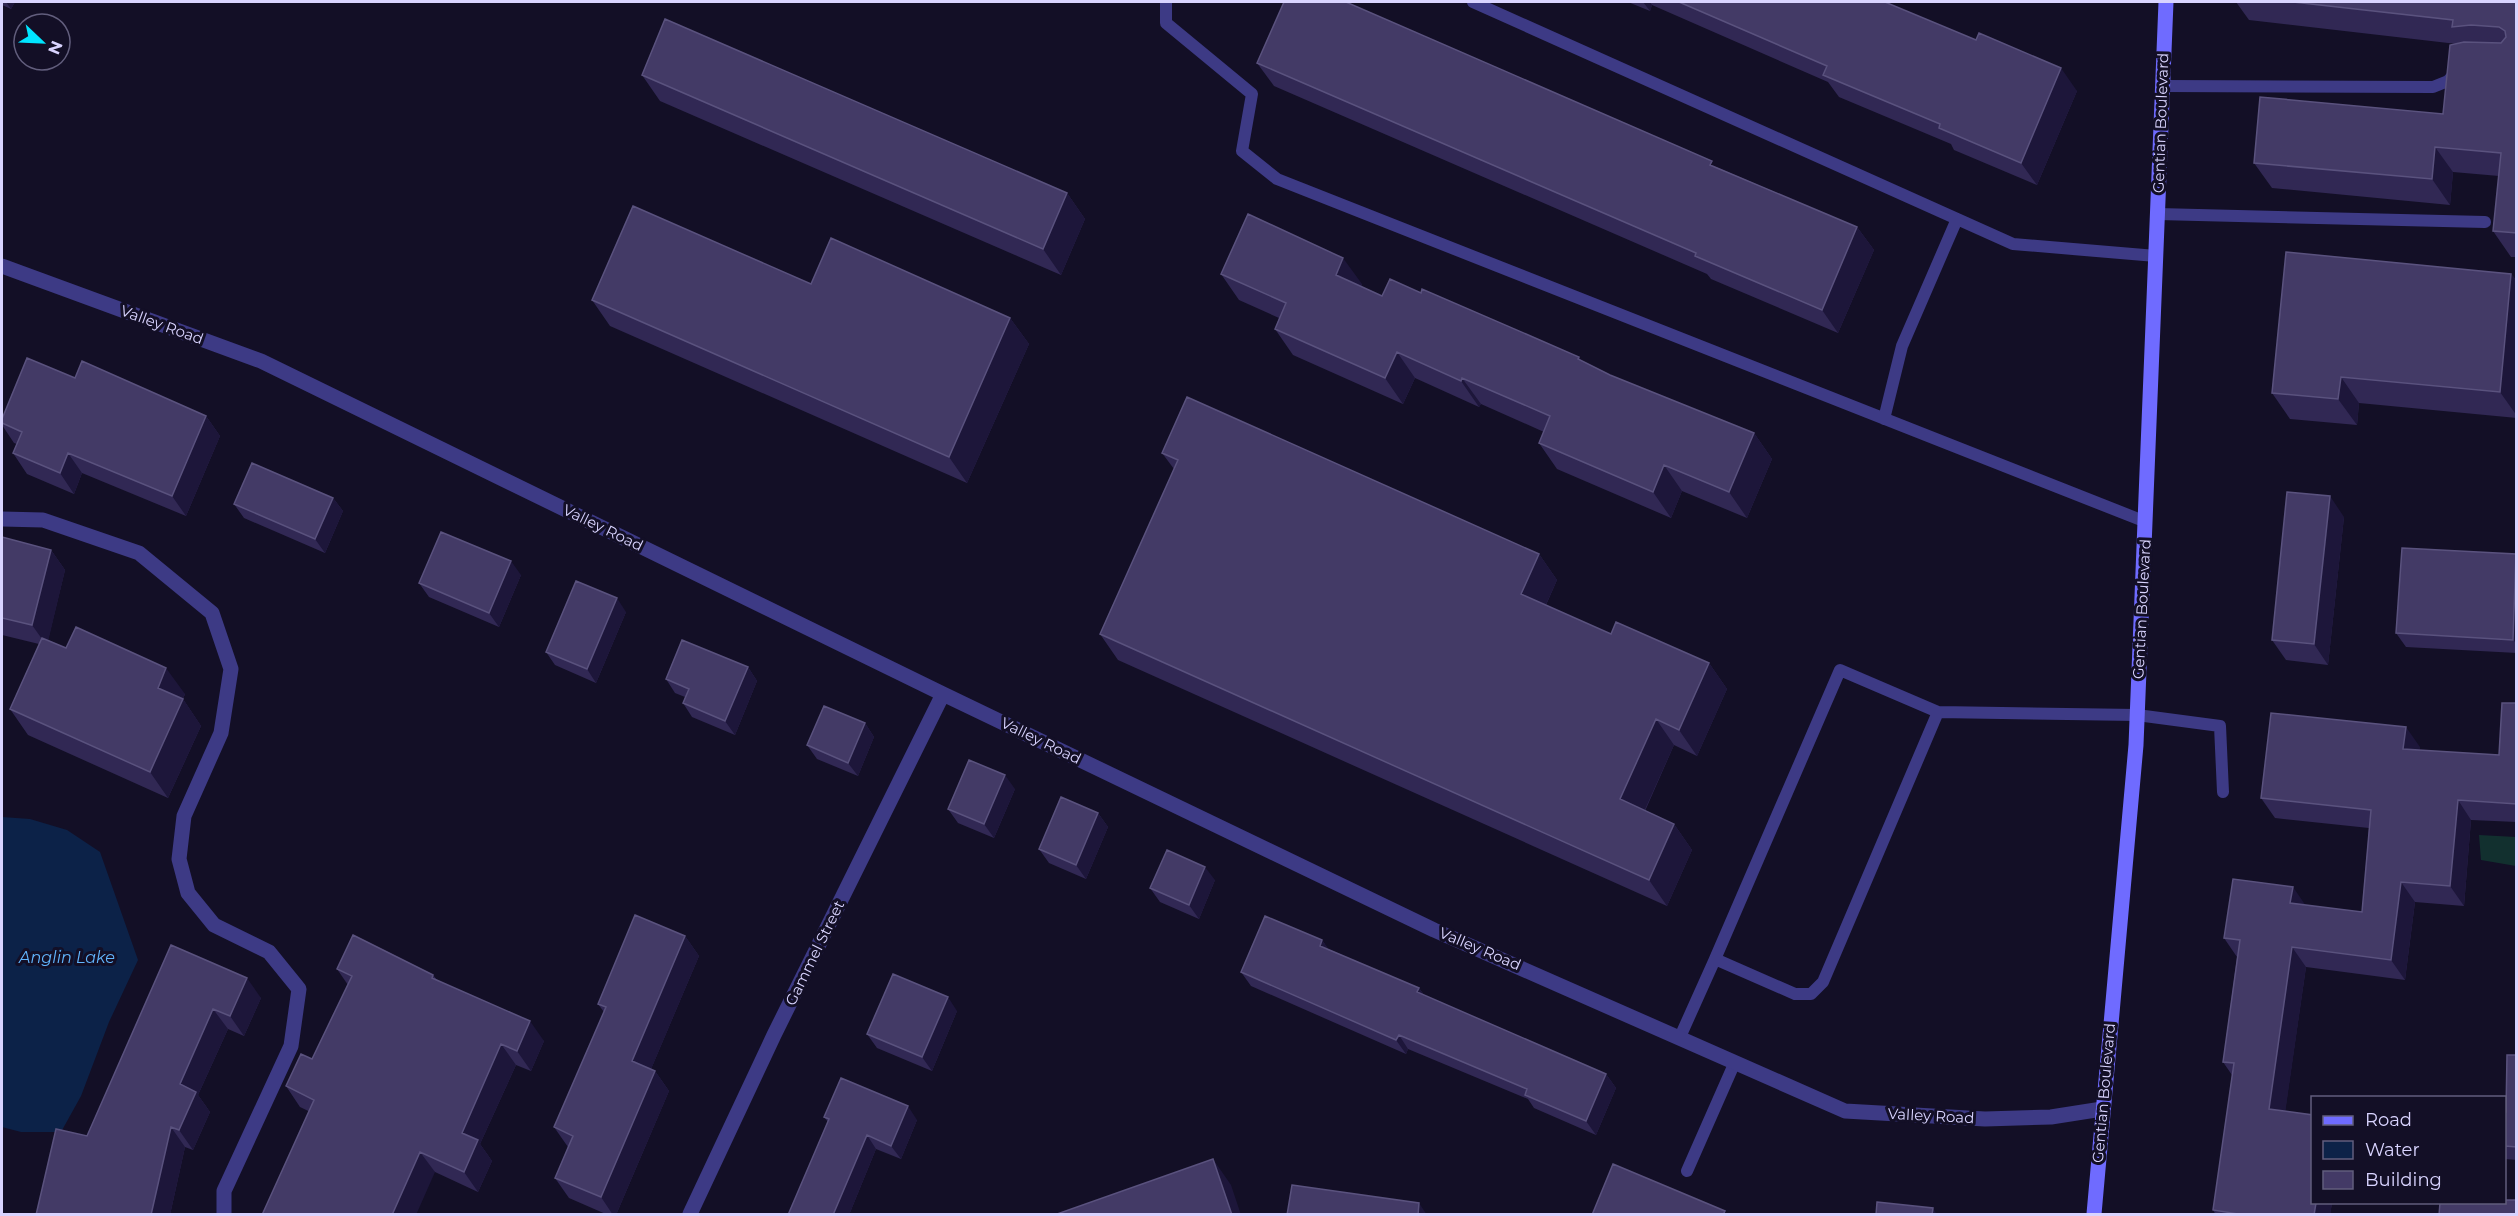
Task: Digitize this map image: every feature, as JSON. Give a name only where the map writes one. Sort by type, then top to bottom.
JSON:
[{"type":"main road","name":"Gentian Boulevard","points":[[2094,1215],[2137,715],[2166,2]]},
{"type":"street","name":"Valley Road","points":[[2,266],[261,361],[943,694],[1434,930],[1845,1111],[1985,1119],[2051,1117],[2102,1110]]},
{"type":"street","points":[[2,519],[43,520],[139,553],[212,613],[231,669],[221,733],[184,816],[179,859],[188,893],[214,925],[269,952],[299,989],[291,1046],[224,1191],[224,1215]]},
{"type":"street","name":"Gammel Street","points":[[690,1215],[774,1035],[943,694]]},
{"type":"lane","points":[[1166,2],[1166,22],[1251,94],[1242,151],[1277,179],[2146,522]]},
{"type":"lane","points":[[1473,2],[2013,244],[2156,256]]},
{"type":"lane","points":[[2163,86],[2433,87],[2448,81],[2464,63]]},
{"type":"lane","points":[[2158,214],[2485,222]]},
{"type":"lane","points":[[1884,419],[1902,346],[1957,219]]},
{"type":"lane","points":[[1680,1037],[1840,670],[1938,712],[2137,715],[2220,726],[2223,792]]},
{"type":"lane","points":[[1714,959],[1795,994],[1811,994],[1823,982],[1938,712]]},
{"type":"lane","points":[[1688,1171],[1735,1062]]},
{"type":"green space","points":[[2479,835],[2516,837],[2516,866],[2481,860]]},
{"type":"water","name":"Anglin Lake","points":[[2,817],[30,819],[67,830],[100,852],[138,960],[109,1022],[81,1096],[61,1132],[21,1132],[2,1127]]},
{"type":"building","points":[[1284,2],[1346,2],[1712,161],[1710,165],[1857,227],[1822,310],[1257,63]]},
{"type":"building","points":[[1679,2],[1885,2],[1976,40],[1979,33],[2061,68],[2021,163],[1939,128],[1940,124],[1823,75],[1827,66]]},
{"type":"building","points":[[2293,2],[2517,2],[2517,233],[2493,231],[2501,153],[2435,147],[2432,179],[2254,163],[2260,97],[2443,114],[2450,45],[2464,42],[2501,43],[2506,37],[2505,31],[2499,27],[2471,25],[2452,27],[2453,20]]},
{"type":"building","points":[[665,19],[1067,193],[1043,249],[642,75]]},
{"type":"building","points":[[633,206],[811,284],[831,238],[1010,318],[949,457],[592,300]]},
{"type":"building","points":[[1248,214],[1343,258],[1336,275],[1382,296],[1390,279],[1421,293],[1422,289],[1579,357],[1578,359],[1610,375],[1754,433],[1729,492],[1664,465],[1653,492],[1539,443],[1550,416],[1462,378],[1461,381],[1397,352],[1385,378],[1275,329],[1286,303],[1221,274]]},
{"type":"building","points":[[2286,252],[2511,274],[2500,392],[2341,377],[2338,399],[2272,393]]},
{"type":"building","points":[[27,358],[75,378],[82,361],[206,416],[172,496],[68,453],[60,473],[13,453],[22,432],[2,423],[2,419]]},
{"type":"building","points":[[1187,397],[1539,554],[1521,594],[1611,634],[1616,622],[1709,663],[1679,730],[1656,719],[1620,799],[1674,824],[1649,880],[1100,634],[1178,460],[1162,453]]},
{"type":"building","points":[[252,463],[333,498],[315,539],[234,504]]},
{"type":"building","points":[[2287,492],[2330,496],[2314,644],[2272,640]]},
{"type":"building","points":[[441,532],[511,561],[489,613],[419,583]]},
{"type":"building","points":[[2,537],[51,550],[32,625],[2,618]]},
{"type":"building","points":[[2402,548],[2516,554],[2513,640],[2396,633]]},
{"type":"building","points":[[576,581],[617,598],[587,669],[546,652]]},
{"type":"building","points":[[76,627],[166,668],[158,688],[183,699],[150,772],[10,709],[42,638],[66,648]]},
{"type":"building","points":[[682,640],[748,667],[725,721],[683,703],[689,689],[666,679]]},
{"type":"building","points":[[2502,703],[2517,703],[2517,804],[2458,800],[2450,886],[2401,882],[2391,960],[2292,947],[2269,1109],[2311,1115],[2311,1204],[2316,1204],[2314,1215],[2244,1215],[2213,1210],[2234,1063],[2223,1062],[2240,940],[2224,938],[2233,879],[2293,887],[2290,903],[2362,912],[2371,810],[2261,798],[2271,713],[2406,727],[2403,749],[2499,755]]},
{"type":"building","points":[[824,706],[865,723],[848,763],[807,745]]},
{"type":"building","points":[[969,760],[1005,775],[984,824],[948,809]]},
{"type":"building","points":[[1061,797],[1098,813],[1076,865],[1039,849]]},
{"type":"building","points":[[1167,850],[1205,867],[1189,905],[1150,888]]},
{"type":"building","points":[[635,915],[685,936],[632,1061],[655,1071],[601,1197],[555,1178],[573,1136],[554,1127],[606,1007],[598,1004]]},
{"type":"building","points":[[1265,916],[1322,940],[1320,946],[1419,988],[1417,992],[1606,1074],[1586,1121],[1525,1095],[1527,1089],[1399,1035],[1396,1040],[1241,972]]},
{"type":"building","points":[[353,935],[433,975],[432,978],[530,1021],[517,1051],[501,1044],[462,1133],[478,1140],[464,1172],[420,1152],[392,1215],[262,1215],[314,1100],[286,1086],[301,1054],[312,1059],[352,976],[337,969]]},
{"type":"building","points":[[171,945],[247,978],[230,1016],[213,1009],[180,1084],[196,1092],[179,1130],[171,1127],[151,1215],[36,1215],[56,1129],[87,1136]]},
{"type":"building","points":[[893,974],[948,997],[922,1057],[867,1034]]},
{"type":"building","points":[[2507,1055],[2517,1055],[2517,1147],[2506,1146]]},
{"type":"building","points":[[841,1078],[908,1106],[891,1146],[867,1135],[833,1215],[788,1215],[829,1119],[824,1117]]},
{"type":"building","points":[[1213,1159],[1232,1215],[1057,1215],[1057,1214]]},
{"type":"building","points":[[1613,1164],[1725,1211],[1723,1215],[1592,1215]]},
{"type":"building","points":[[1292,1185],[1419,1203],[1418,1215],[1287,1215]]},
{"type":"building","points":[[2506,1200],[2517,1200],[2517,1215],[2439,1215],[2440,1204],[2506,1204]]},
{"type":"building","points":[[1877,1202],[1933,1208],[1932,1215],[1876,1215]]}]
